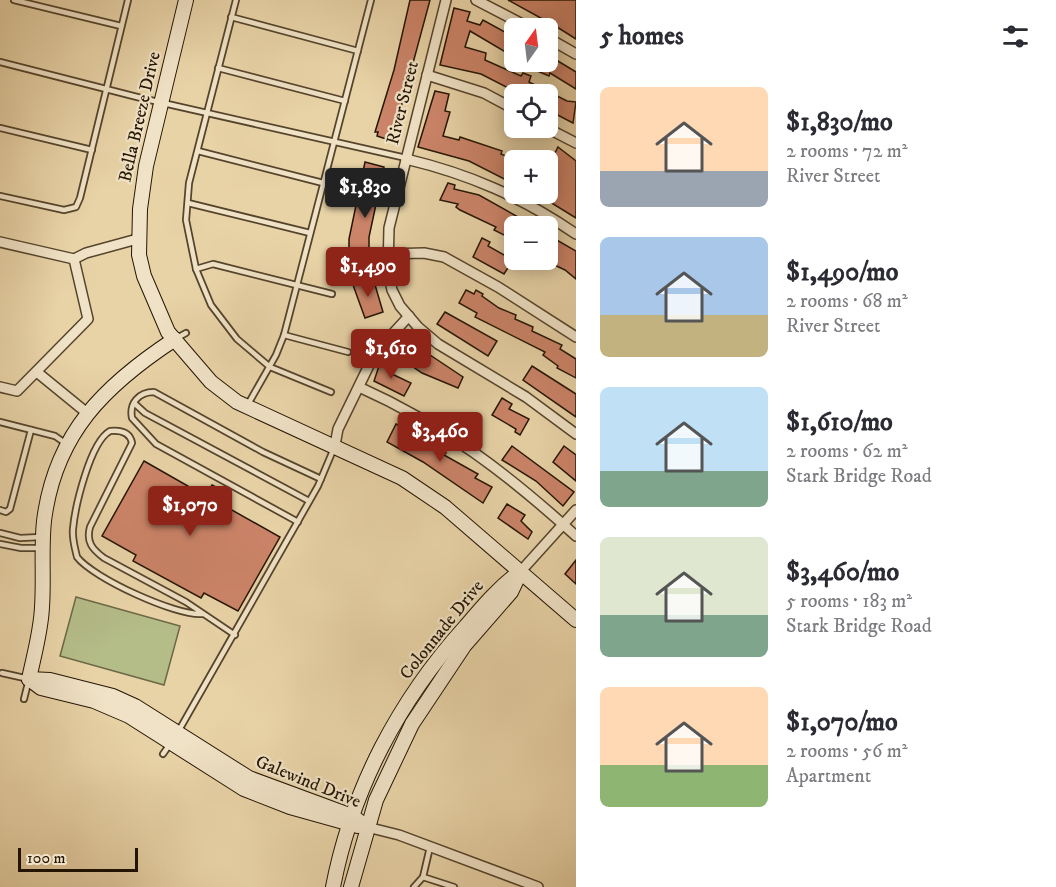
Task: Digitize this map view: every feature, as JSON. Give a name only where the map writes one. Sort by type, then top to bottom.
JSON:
[{"type":"street","name":"Bella Breeze Drive","points":[[186,0],[142,182],[141,241],[147,252],[157,288],[180,336],[212,382],[247,407],[402,478],[445,507],[576,620]]},
{"type":"street","name":"River Street","points":[[446,0],[389,228],[387,254],[392,290],[409,316],[438,344],[526,397],[576,434]]},
{"type":"street","points":[[476,0],[511,18]]},
{"type":"street","points":[[558,44],[576,54]]},
{"type":"street","points":[[427,75],[484,93],[504,104]]},
{"type":"street","points":[[558,133],[576,143]]},
{"type":"street","points":[[406,159],[468,175],[496,187],[576,234]]},
{"type":"street","points":[[0,242],[74,259],[86,253],[141,241]]},
{"type":"street","points":[[387,254],[424,254],[444,257],[498,287],[576,337]]},
{"type":"street","points":[[0,387],[16,391],[38,372],[88,319],[74,259]]},
{"type":"street","points":[[335,446],[338,429],[375,353],[409,316]]},
{"type":"street","points":[[29,679],[42,609],[43,542],[50,490],[67,444],[87,413],[113,383],[180,336]]},
{"type":"street","points":[[38,372],[87,413]]},
{"type":"street","points":[[359,387],[420,418],[478,453],[576,536]]},
{"type":"street","points":[[520,572],[576,510]]},
{"type":"street","name":"Colonnade Drive","points":[[333,887],[350,821],[387,735],[415,691],[454,638],[501,585],[520,572]]},
{"type":"street","name":"Colonnade Drive","points":[[351,887],[367,827],[389,770],[412,724],[464,646],[511,592],[520,572]]},
{"type":"street","name":"Galewind Drive","points":[[29,679],[42,678],[113,696],[135,706],[175,736],[249,778],[367,827]]},
{"type":"street","points":[[367,827],[399,835],[538,887]]},
{"type":"lane","points":[[14,0],[121,26]]},
{"type":"lane","points":[[0,196],[64,210],[76,207],[128,0]]},
{"type":"lane","points":[[236,0],[189,183],[186,220],[196,269],[218,313],[237,339],[270,367],[331,392]]},
{"type":"lane","points":[[247,407],[270,367],[284,335],[371,0]]},
{"type":"lane","points":[[231,17],[358,51]]},
{"type":"lane","points":[[0,62],[406,159]]},
{"type":"lane","points":[[218,68],[345,101]]},
{"type":"lane","points":[[0,128],[92,150]]},
{"type":"lane","points":[[198,150],[322,183]]},
{"type":"lane","points":[[188,203],[310,233]]},
{"type":"lane","points":[[196,269],[213,264],[332,294]]},
{"type":"lane","points":[[284,335],[348,352]]},
{"type":"lane","points":[[298,522],[156,444],[132,418],[134,403],[143,393],[154,392],[263,452],[321,479]]},
{"type":"lane","points":[[134,403],[145,413],[309,501]]},
{"type":"lane","points":[[0,422],[55,436],[67,444]]},
{"type":"lane","points":[[0,510],[6,512],[10,509],[31,430]]},
{"type":"lane","points":[[202,614],[185,613],[141,596],[91,569],[77,557],[73,531],[82,485],[100,441],[110,431],[123,431],[131,438],[132,443],[128,456],[90,527],[91,547],[104,558],[186,602],[235,635]]},
{"type":"lane","points":[[163,754],[235,635],[321,479],[335,446]]},
{"type":"lane","points":[[0,533],[43,542]]},
{"type":"lane","points":[[0,544],[21,548],[43,542]]},
{"type":"lane","points":[[3,673],[29,679],[24,699]]},
{"type":"lane","points":[[414,887],[423,878],[430,847]]},
{"type":"lane","points":[[423,878],[454,887]]},
{"type":"green space","points":[[76,597],[180,626],[164,685],[60,656]]},
{"type":"building","points":[[410,0],[430,0],[392,141],[377,136],[378,132],[375,132],[394,70]]},
{"type":"building","points":[[508,0],[576,0],[576,39],[558,28],[558,18],[541,18]]},
{"type":"building","points":[[454,8],[470,12],[467,21],[480,25],[483,20],[504,32],[504,51],[470,31],[465,47],[486,53],[485,60],[504,68],[504,72],[531,76],[529,82],[533,84],[504,86],[481,74],[440,65]]},
{"type":"building","points":[[558,61],[576,72],[576,89],[550,73],[549,76],[540,72],[558,72]]},
{"type":"building","points":[[435,91],[449,94],[445,111],[450,112],[443,136],[459,140],[460,137],[502,151],[504,179],[469,161],[418,147]]},
{"type":"building","points":[[558,96],[576,102],[573,123],[558,115]]},
{"type":"building","points":[[558,147],[576,161],[576,218],[553,204],[558,204]]},
{"type":"building","points":[[365,162],[384,167],[369,237],[369,266],[372,266],[372,276],[353,275],[354,258],[349,258],[349,239]]},
{"type":"building","points":[[448,183],[455,185],[454,189],[479,195],[516,216],[504,216],[504,235],[494,230],[496,227],[460,210],[456,207],[458,204],[440,200]]},
{"type":"building","points":[[482,238],[490,242],[488,246],[504,255],[504,270],[507,270],[504,274],[473,257]]},
{"type":"building","points":[[558,241],[576,251],[576,279],[558,267]]},
{"type":"building","points":[[373,278],[383,312],[365,318],[353,285]]},
{"type":"building","points":[[466,290],[474,294],[476,290],[483,294],[482,296],[499,308],[516,315],[515,319],[533,327],[532,331],[562,345],[560,349],[576,359],[576,378],[557,368],[558,366],[543,355],[545,352],[475,317],[477,313],[459,303]]},
{"type":"building","points":[[445,312],[497,341],[488,356],[437,324]]},
{"type":"building","points":[[403,337],[463,377],[458,388],[422,373],[393,353]]},
{"type":"building","points":[[380,363],[394,369],[392,374],[411,383],[404,396],[374,381]]},
{"type":"building","points":[[532,366],[576,394],[576,417],[523,380]]},
{"type":"building","points":[[502,398],[512,404],[509,409],[529,419],[520,435],[515,432],[516,429],[492,415]]},
{"type":"building","points":[[396,424],[402,427],[400,430],[446,453],[444,455],[478,474],[475,478],[492,487],[483,503],[423,462],[387,442]]},
{"type":"building","points":[[512,446],[574,492],[563,506],[536,481],[502,460]]},
{"type":"building","points":[[564,446],[576,455],[576,481],[553,462]]},
{"type":"building","points":[[144,461],[200,493],[204,487],[209,490],[212,485],[224,491],[220,497],[226,500],[223,505],[280,537],[238,611],[204,593],[201,598],[133,561],[136,555],[102,536]]},
{"type":"building","points":[[507,504],[525,515],[521,521],[532,532],[528,539],[498,518]]},
{"type":"building","points":[[576,560],[576,584],[565,574]]}]
